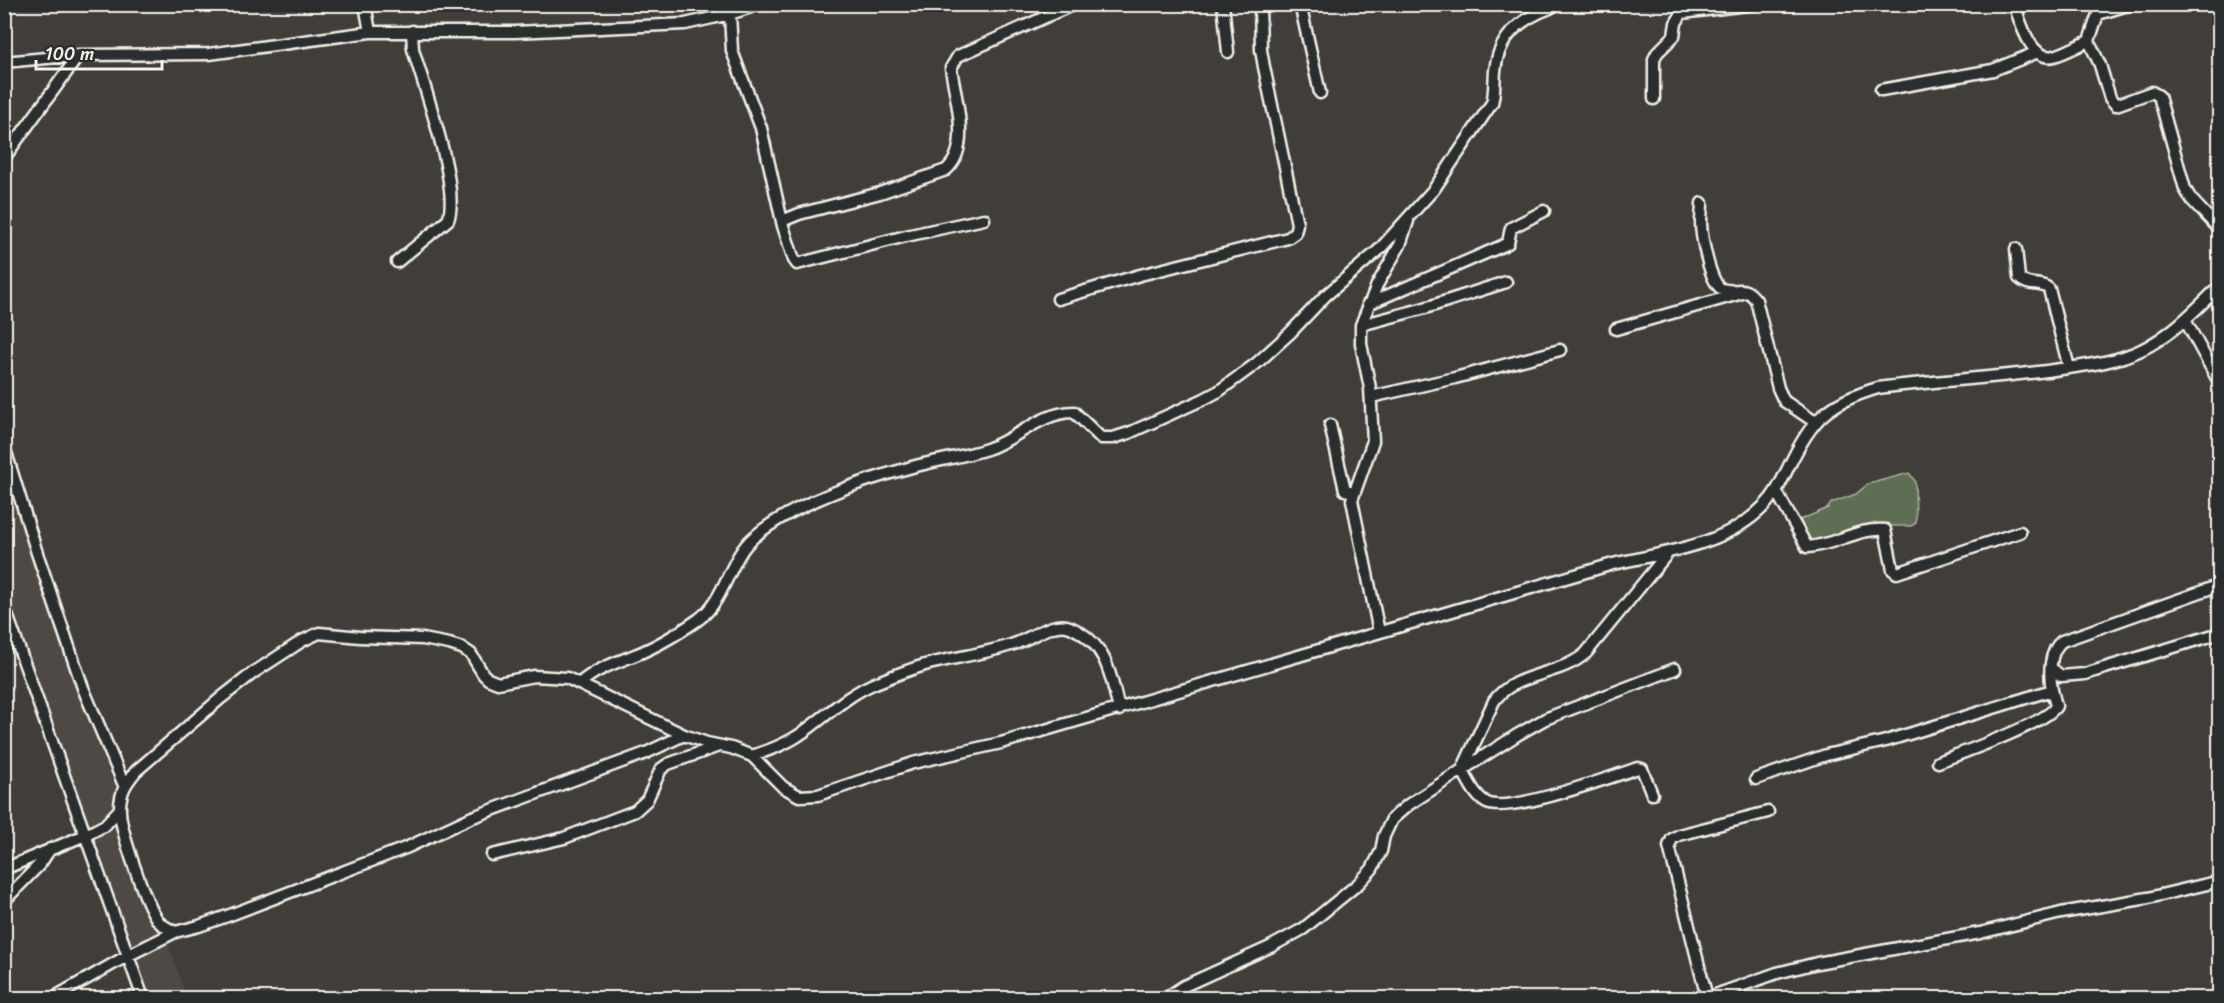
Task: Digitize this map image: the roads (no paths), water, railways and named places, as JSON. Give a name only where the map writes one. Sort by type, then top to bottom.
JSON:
[{"type":"street","points":[[365,4],[370,32]]},
{"type":"street","points":[[4,62],[79,55],[209,54],[370,32],[515,32],[685,24],[730,14],[760,4]]},
{"type":"street","points":[[782,221],[799,214],[880,193],[946,170],[956,158],[961,140],[951,68],[958,56],[1017,31],[1070,4]]},
{"type":"street","points":[[1223,4],[1228,52]]},
{"type":"street","points":[[1058,299],[1140,275],[1288,238],[1295,233],[1297,224],[1262,50],[1260,4]]},
{"type":"street","points":[[1300,4],[1320,93]]},
{"type":"street","points":[[1654,99],[1654,59],[1674,36],[1676,23],[1682,14],[1755,4]]},
{"type":"street","points":[[2014,4],[2028,41],[2043,56],[2052,57],[2089,41]]},
{"type":"street","points":[[2131,4],[2098,14],[2089,41],[2100,65],[2112,102],[2116,105],[2152,92],[2159,96],[2185,189],[2191,200],[2220,230]]},
{"type":"street","points":[[579,684],[595,671],[662,642],[702,617],[721,591],[740,554],[751,539],[784,515],[868,481],[912,467],[989,448],[1042,420],[1063,412],[1074,412],[1101,438],[1113,438],[1145,426],[1219,391],[1273,348],[1325,296],[1379,250],[1434,189],[1492,103],[1498,49],[1508,35],[1531,15],[1550,8]]},
{"type":"street","points":[[730,14],[732,51],[761,128],[782,221],[797,264],[984,219]]},
{"type":"street","points":[[397,262],[448,220],[451,205],[443,154],[413,49],[412,31]]},
{"type":"street","points":[[1881,90],[1993,70],[2038,52]]},
{"type":"street","points":[[4,158],[79,55]]},
{"type":"street","points":[[1702,203],[1701,223],[1704,246],[1717,286],[1723,289],[1750,291],[1759,307],[1778,388],[1784,401],[1815,422]]},
{"type":"street","points":[[1368,304],[1508,243],[1511,228],[1544,211]]},
{"type":"street","points":[[1378,632],[1353,509],[1354,492],[1373,441],[1371,397],[1361,344],[1361,325],[1368,304],[1400,245],[1408,218]]},
{"type":"street","points":[[2016,249],[2019,278],[2030,285],[2043,285],[2049,289],[2069,368]]},
{"type":"street","points":[[1361,325],[1425,308],[1506,282]]},
{"type":"street","points":[[175,932],[159,922],[151,910],[136,871],[119,810],[124,785],[136,771],[220,698],[284,652],[319,633],[423,639],[455,646],[471,654],[488,679],[498,683],[544,676],[567,678],[684,735],[752,756],[783,787],[799,796],[818,795],[913,763],[1001,743],[1613,564],[1667,554],[1709,541],[1749,519],[1765,505],[1776,491],[1799,445],[1815,422],[1837,403],[1853,395],[1878,388],[2101,363],[2142,349],[2185,320],[2220,286]]},
{"type":"street","points":[[1616,329],[1750,291]]},
{"type":"street","points":[[2185,320],[2220,384]]},
{"type":"street","points":[[1371,397],[1455,378],[1560,350]]},
{"type":"street","points":[[1330,425],[1345,490],[1354,492]]},
{"type":"street","points":[[4,446],[37,553],[83,688],[124,785]]},
{"type":"street","points":[[1776,491],[1807,547],[1819,547],[1873,530],[1885,530],[1893,570],[1897,573],[2020,532]]},
{"type":"street","points":[[1462,770],[1494,701],[1500,693],[1517,682],[1576,662],[1586,653],[1667,554]]},
{"type":"street","points":[[1938,762],[2009,734],[2051,712],[2056,706],[2052,690],[2051,668],[2055,646],[2062,641],[2220,585]]},
{"type":"street","points":[[4,606],[143,999]]},
{"type":"street","points":[[752,756],[795,738],[845,699],[872,684],[924,665],[1015,644],[1062,625],[1080,634],[1101,653],[1107,662],[1119,710]]},
{"type":"street","points":[[2051,668],[2061,676],[2085,674],[2220,633]]},
{"type":"street","points":[[1166,999],[1184,986],[1270,947],[1302,929],[1329,909],[1372,869],[1392,819],[1408,805],[1545,719],[1675,669]]},
{"type":"street","points":[[1756,779],[1826,755],[1886,741],[2052,690]]},
{"type":"street","points":[[53,999],[127,956],[175,932],[230,915],[408,847],[470,818],[636,757],[684,735]]},
{"type":"street","points":[[492,855],[564,838],[635,811],[647,800],[661,770],[668,764],[719,746]]},
{"type":"street","points":[[1462,770],[1481,799],[1499,806],[1537,798],[1638,768],[1642,769],[1652,794]]},
{"type":"street","points":[[4,869],[105,825],[119,810]]},
{"type":"street","points":[[1768,812],[1679,835],[1672,839],[1669,846],[1707,998],[1777,973],[1817,963],[1980,933],[2061,913],[2148,898],[2220,881]]},
{"type":"street","points":[[4,901],[40,864],[50,849]]}]
